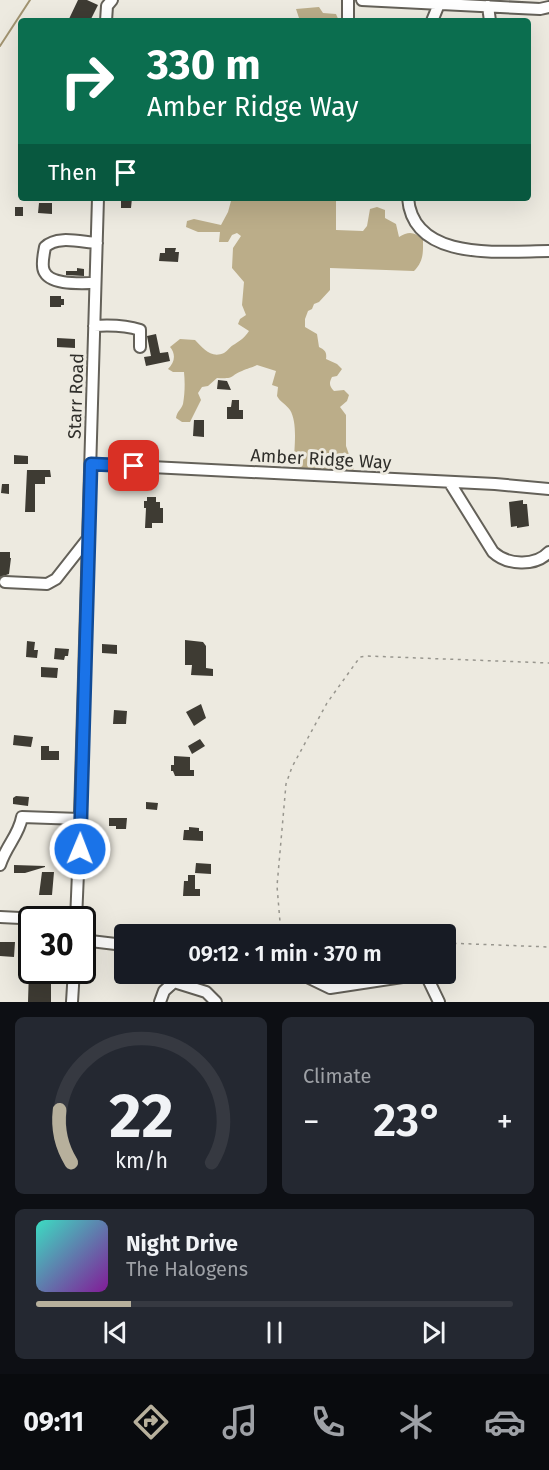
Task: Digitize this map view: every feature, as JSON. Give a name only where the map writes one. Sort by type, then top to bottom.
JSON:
[{"type":"street","points":[[106,18],[107,6],[112,0]]},
{"type":"street","points":[[348,0],[348,18]]},
{"type":"street","points":[[362,0],[540,9],[549,7]]},
{"type":"street","points":[[433,18],[439,4]]},
{"type":"street","points":[[488,6],[490,18]]},
{"type":"street","name":"Starr Road","points":[[77,906],[99,201]]},
{"type":"street","points":[[409,201],[416,223],[430,237],[446,246],[469,250],[549,251]]},
{"type":"street","points":[[95,283],[69,283],[45,274],[43,270],[45,247],[50,242],[57,240],[97,243]]},
{"type":"street","points":[[94,326],[109,325],[140,330],[140,347]]},
{"type":"street","name":"Amber Ridge Way","points":[[91,464],[495,484],[549,489]]},
{"type":"street","points":[[450,483],[499,558],[516,562],[533,561],[543,558],[549,552]]},
{"type":"street","points":[[5,582],[47,584],[56,579],[89,537]]},
{"type":"street","points":[[0,866],[6,848],[19,829],[22,817],[80,819]]},
{"type":"street","points":[[0,917],[18,918]]},
{"type":"street","points":[[96,942],[114,944]]},
{"type":"street","points":[[160,1002],[164,991],[174,982],[206,992],[216,1002]]},
{"type":"street","points":[[72,1002],[73,984]]},
{"type":"street","points":[[321,984],[330,988],[356,984]]},
{"type":"street","points":[[431,984],[440,1002]]},
{"type":"path","points":[[281,924],[277,886],[286,784],[292,767],[327,703],[360,657],[549,663]]},
{"type":"path","points":[[456,943],[549,947]]},
{"type":"shaded area","points":[[319,7],[323,13],[336,14],[338,18],[299,18],[296,9]]},
{"type":"shaded area","points":[[231,201],[336,201],[336,230],[363,231],[367,226],[370,209],[377,207],[385,210],[385,218],[396,224],[399,237],[411,233],[423,239],[421,260],[414,271],[330,268],[330,290],[314,304],[305,319],[305,327],[317,334],[319,347],[325,352],[326,359],[342,369],[337,376],[332,377],[331,388],[334,391],[344,390],[349,395],[347,401],[340,407],[346,415],[346,446],[354,469],[345,474],[304,472],[294,462],[294,422],[290,410],[277,396],[278,387],[272,385],[276,371],[257,365],[230,378],[217,378],[208,386],[202,387],[198,393],[201,400],[190,422],[182,422],[176,418],[183,404],[184,372],[173,372],[168,369],[174,358],[170,347],[180,339],[195,340],[215,355],[225,352],[249,331],[238,324],[240,319],[246,315],[242,305],[244,282],[232,268],[233,248],[241,236],[237,233],[232,235],[228,242],[219,242],[220,232],[198,232],[186,227],[187,221],[194,219],[221,225]]},
{"type":"building","points":[[78,0],[87,0],[98,5],[92,18],[69,18]]},
{"type":"building","points":[[121,201],[132,201],[131,208],[121,208]]},
{"type":"building","points":[[39,203],[52,203],[52,214],[38,213]]},
{"type":"building","points":[[15,207],[23,207],[23,216],[15,216]]},
{"type":"building","points":[[165,248],[176,248],[175,252],[179,252],[178,262],[159,261],[160,253],[165,253]]},
{"type":"building","points":[[77,268],[84,269],[84,276],[66,275],[66,271],[77,271]]},
{"type":"building","points":[[50,296],[61,296],[61,299],[64,299],[64,305],[50,307]]},
{"type":"building","points":[[156,334],[160,353],[168,352],[170,361],[146,366],[144,357],[151,356],[147,336]]},
{"type":"building","points":[[57,338],[75,339],[75,348],[57,347]]},
{"type":"building","points":[[218,380],[227,381],[231,390],[217,389]]},
{"type":"building","points":[[232,400],[239,400],[239,410],[243,410],[243,419],[227,419],[227,407],[231,407]]},
{"type":"building","points":[[194,420],[204,420],[204,437],[193,436]]},
{"type":"building","points":[[14,455],[28,456],[28,464],[14,464]]},
{"type":"building","points":[[27,470],[50,470],[51,477],[45,477],[45,484],[35,484],[35,512],[25,512]]},
{"type":"building","points":[[2,484],[9,484],[9,494],[1,493]]},
{"type":"building","points":[[147,497],[156,497],[156,502],[160,502],[160,508],[163,508],[163,523],[152,523],[152,528],[145,528],[144,501],[147,501]]},
{"type":"building","points":[[523,500],[523,504],[527,504],[529,526],[511,527],[509,502]]},
{"type":"building","points":[[0,552],[10,552],[11,558],[9,574],[0,577]]},
{"type":"building","points":[[185,640],[203,642],[206,646],[206,668],[213,669],[213,676],[191,675],[192,665],[185,665]]},
{"type":"building","points":[[27,641],[35,642],[34,650],[38,650],[37,658],[26,657]]},
{"type":"building","points":[[102,644],[117,645],[117,654],[102,653]]},
{"type":"building","points":[[55,648],[69,649],[68,656],[65,656],[64,660],[54,659]]},
{"type":"building","points":[[41,667],[58,668],[57,678],[41,677]]},
{"type":"building","points":[[201,704],[206,718],[194,726],[186,712]]},
{"type":"building","points":[[114,710],[127,711],[126,724],[113,724]]},
{"type":"building","points":[[14,735],[33,737],[31,747],[13,745]]},
{"type":"building","points":[[200,739],[205,746],[192,754],[188,746]]},
{"type":"building","points":[[41,746],[49,746],[49,751],[59,751],[59,760],[41,760]]},
{"type":"building","points":[[174,756],[190,757],[190,770],[194,770],[194,776],[175,776],[171,771]]},
{"type":"building","points":[[16,796],[29,797],[28,806],[13,804],[13,798]]},
{"type":"building","points":[[146,802],[158,803],[157,810],[146,809]]},
{"type":"building","points":[[109,818],[127,818],[126,829],[109,826]]},
{"type":"building","points":[[189,827],[203,831],[203,841],[183,840],[184,830],[189,830]]},
{"type":"building","points":[[196,863],[211,864],[211,874],[195,873]]},
{"type":"building","points":[[14,865],[45,867],[25,873],[14,873]]},
{"type":"building","points":[[42,872],[54,872],[52,895],[39,895]]},
{"type":"building","points":[[188,875],[195,875],[195,889],[200,889],[200,896],[183,896],[184,881],[188,881]]},
{"type":"building","points":[[0,942],[15,942],[14,957],[0,956]]},
{"type":"building","points":[[29,984],[51,984],[51,1002],[28,1002]]},
{"type":"waterway","points":[[18,18],[30,0]]},
{"type":"waterway","points":[[0,46],[18,18]]},
{"type":"route","points":[[80,849],[91,464],[134,466]]}]
